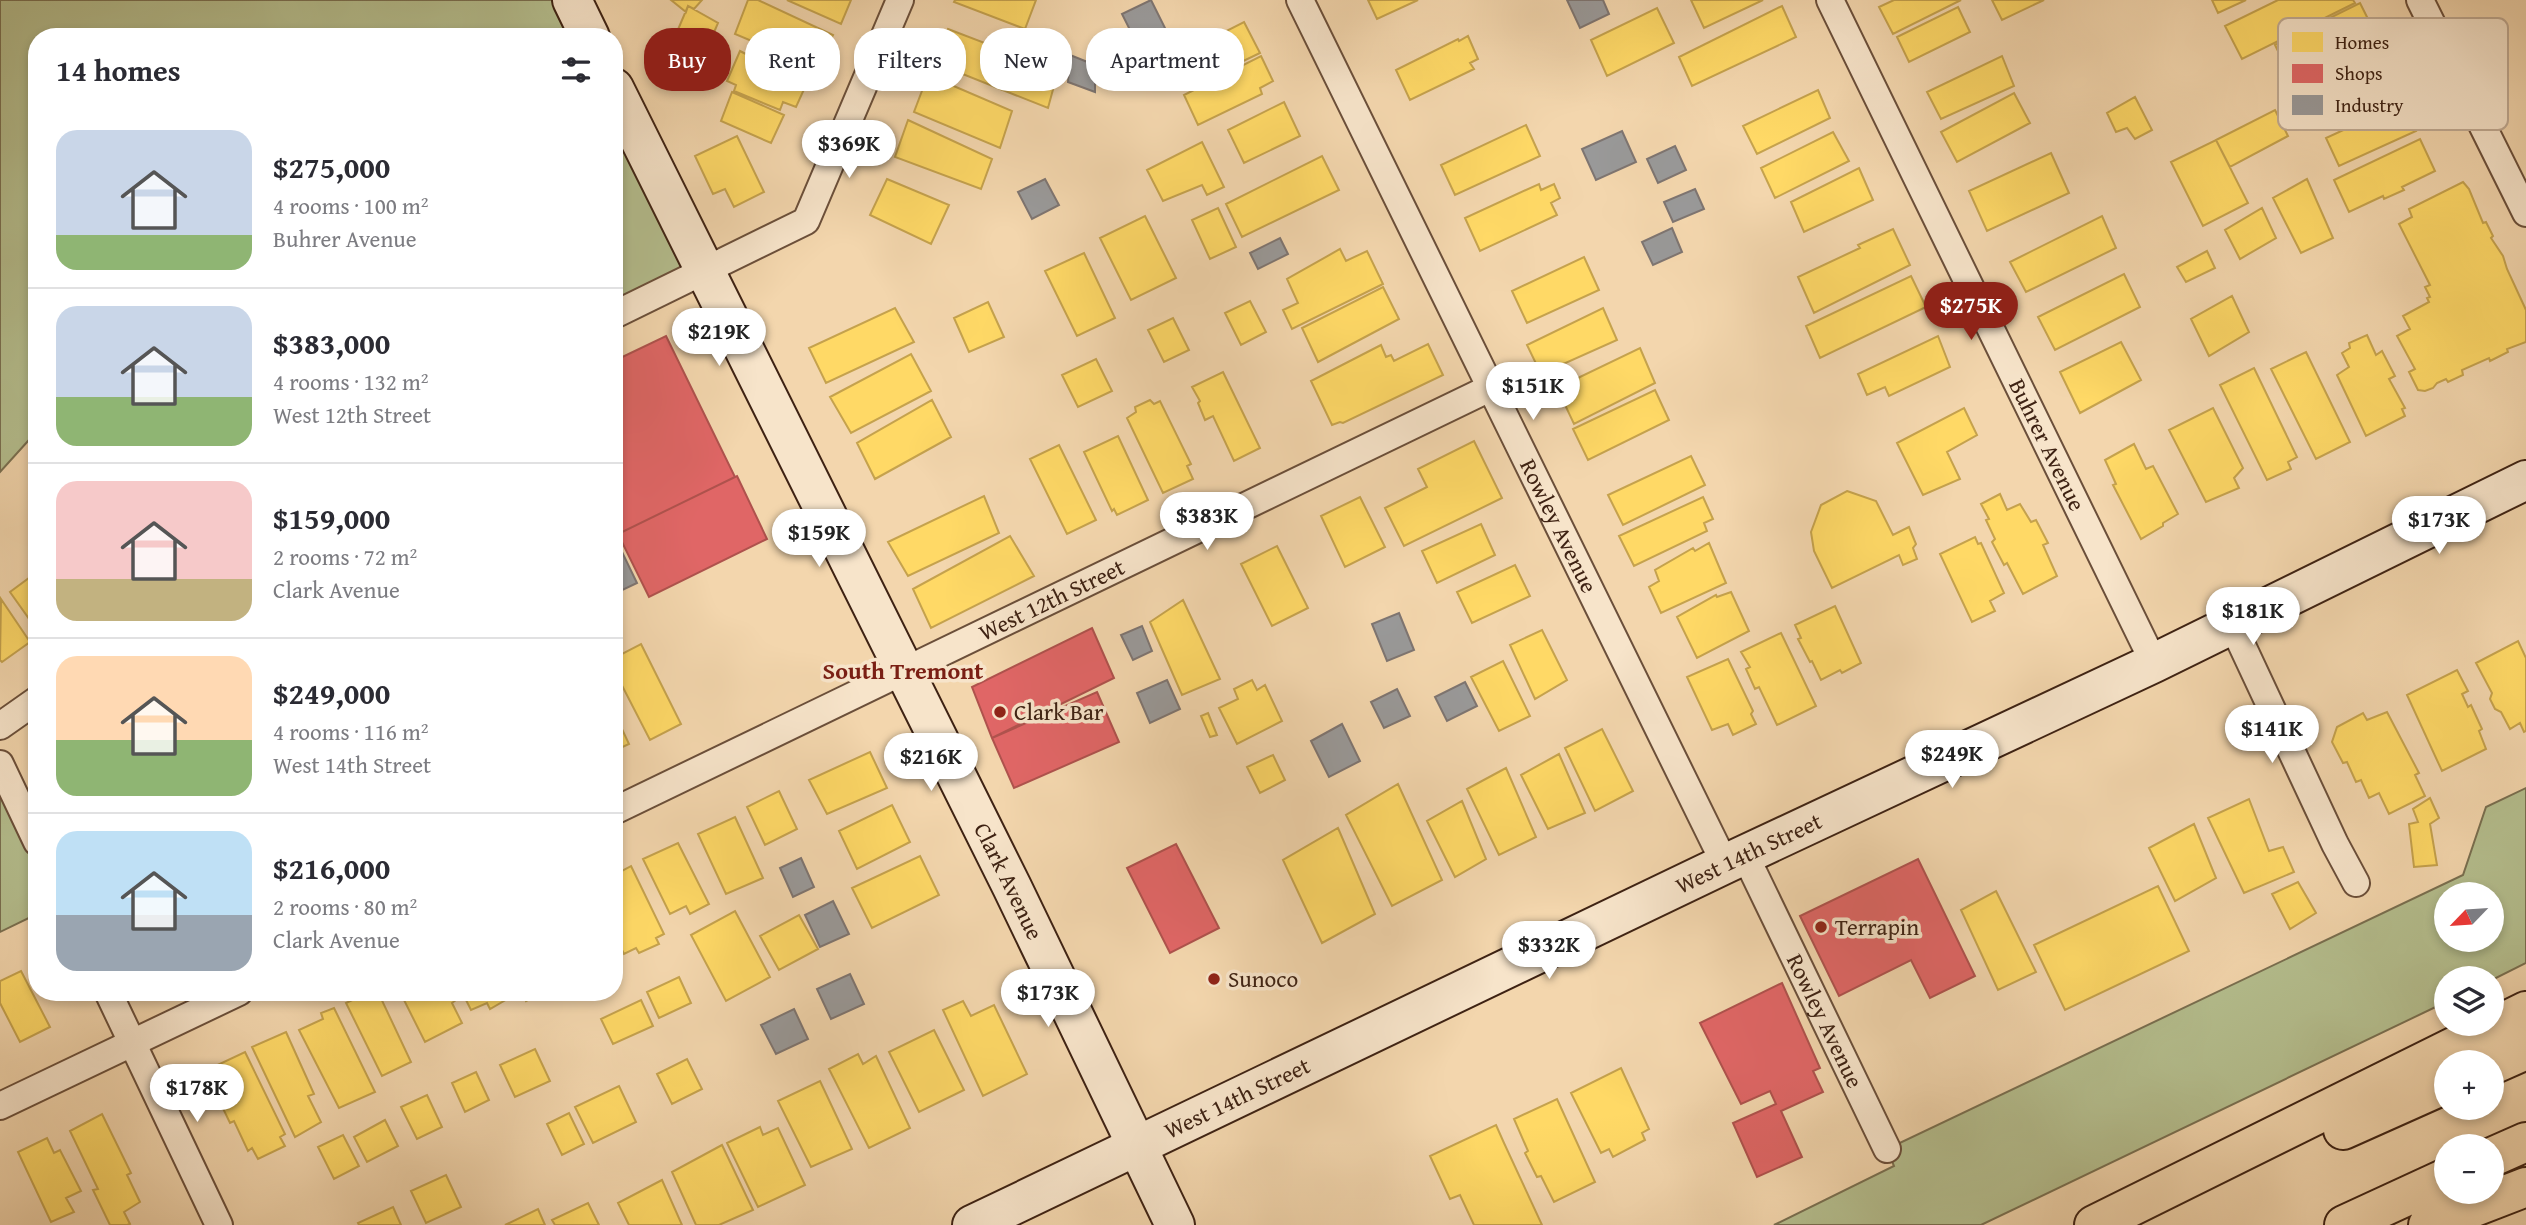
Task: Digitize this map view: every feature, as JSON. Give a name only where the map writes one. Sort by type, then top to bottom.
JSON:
[{"type":"highway","points":[[2094,1225],[2526,1011]]},
{"type":"highway","points":[[2504,1060],[2526,1050]]},
{"type":"highway","points":[[2120,1225],[2434,1089]]},
{"type":"highway","points":[[2504,1152],[2526,1142]]},
{"type":"highway","points":[[2344,1225],[2434,1184]]},
{"type":"highway","points":[[2428,1225],[2526,1186]]},
{"type":"street","points":[[572,0],[586,28]]},
{"type":"street","points":[[623,310],[806,221],[900,0]]},
{"type":"street","name":"Rowley Avenue","points":[[1300,0],[1590,586],[1887,1149]]},
{"type":"street","name":"Buhrer Avenue","points":[[1830,0],[2154,663]]},
{"type":"street","points":[[2420,0],[2429,18]]},
{"type":"street","name":"Clark Avenue","points":[[623,106],[1012,887],[1175,1225]]},
{"type":"street","points":[[2485,130],[2526,213]]},
{"type":"street","name":"West 12th Street","points":[[623,807],[1490,388]]},
{"type":"street","name":"West 14th Street","points":[[972,1225],[2154,663],[2526,480]]},
{"type":"street","points":[[2232,624],[2356,883]]},
{"type":"street","points":[[0,726],[28,706]]},
{"type":"street","points":[[0,764],[28,823]]},
{"type":"street","points":[[112,1001],[219,1225]]},
{"type":"street","points":[[0,1107],[220,1001]]},
{"type":"green space","points":[[0,0],[572,0],[586,28],[28,28],[28,441],[0,472]]},
{"type":"green space","points":[[623,106],[703,270],[623,310]]},
{"type":"green space","points":[[0,764],[28,823],[28,918],[0,932]]},
{"type":"green space","points":[[2526,788],[2526,963],[2504,974],[2504,966],[2434,966],[2434,1008],[1981,1225],[1774,1225],[1894,1166],[1887,1149],[2434,889],[2434,952],[2504,952],[2504,882],[2448,882],[2463,875],[2486,807]]},
{"type":"building: Homes","points":[[671,0],[702,0],[694,9],[688,6],[686,12]]},
{"type":"building: Homes","points":[[748,0],[758,0],[818,28],[745,28],[745,38],[735,34]]},
{"type":"building: Homes","points":[[787,0],[851,0],[841,24]]},
{"type":"building: Homes","points":[[955,0],[1036,0],[1025,28],[954,2]]},
{"type":"building: Homes","points":[[1368,0],[1418,0],[1377,19]]},
{"type":"building: Homes","points":[[1691,0],[1763,0],[1704,28]]},
{"type":"building: Homes","points":[[1894,0],[1961,0],[1893,34],[1879,7]]},
{"type":"building: Homes","points":[[1992,0],[2044,0],[2002,20]]},
{"type":"building: Homes","points":[[2212,0],[2246,0],[2218,13]]},
{"type":"building: Homes","points":[[2278,0],[2353,0],[2355,3],[2325,18],[2278,18],[2278,41],[2242,59],[2225,26]]},
{"type":"building: Homes","points":[[2360,3],[2368,18],[2330,18]]},
{"type":"building: Homes","points":[[688,6],[718,23],[716,28],[679,28]]},
{"type":"building: Homes","points":[[1782,6],[1796,37],[1692,86],[1679,57]]},
{"type":"building: Homes","points":[[1958,7],[1970,32],[1909,62],[1897,37]]},
{"type":"building: Homes","points":[[1657,8],[1674,43],[1607,76],[1591,40]]},
{"type":"building: Homes","points":[[1244,22],[1260,53],[1244,61],[1244,28],[1232,28]]},
{"type":"building: Homes","points":[[966,36],[980,41],[980,81],[966,75]]},
{"type":"building: Homes","points":[[1468,36],[1478,59],[1470,63],[1474,69],[1410,100],[1396,70]]},
{"type":"building: Homes","points":[[740,51],[745,54],[745,91],[803,91],[796,107],[783,102],[780,110],[734,91],[736,85],[731,83],[731,72]]},
{"type":"building: Homes","points":[[1261,56],[1273,81],[1260,88],[1262,94],[1198,125],[1184,95],[1192,91],[1244,91],[1244,65]]},
{"type":"building: Homes","points":[[2002,56],[2014,86],[1941,119],[1927,92]]},
{"type":"building: Homes","points":[[1818,90],[1830,118],[1757,154],[1743,126]]},
{"type":"building: Homes","points":[[922,91],[965,91],[1012,111],[1000,148],[914,112]]},
{"type":"building: Homes","points":[[1005,91],[1053,91],[1048,108]]},
{"type":"building: Homes","points":[[732,92],[784,115],[771,143],[721,121]]},
{"type":"building: Homes","points":[[2014,93],[2030,123],[1957,162],[1941,132]]},
{"type":"building: Homes","points":[[2135,97],[2152,130],[2135,139],[2127,128],[2116,132],[2107,113]]},
{"type":"building: Homes","points":[[1284,102],[1300,136],[1244,163],[1228,130]]},
{"type":"building: Homes","points":[[2275,110],[2278,130],[2285,130],[2288,136],[2230,167],[2216,140]]},
{"type":"building: Homes","points":[[908,120],[992,159],[981,189],[895,157]]},
{"type":"building: Homes","points":[[1526,125],[1540,156],[1455,195],[1441,165]]},
{"type":"building: Homes","points":[[2343,130],[2416,131],[2339,166],[2326,138]]},
{"type":"building: Homes","points":[[1833,132],[1849,161],[1775,198],[1761,168]]},
{"type":"building: Homes","points":[[737,136],[764,192],[734,207],[725,189],[713,194],[695,156]]},
{"type":"building: Homes","points":[[2420,139],[2435,171],[2402,187],[2404,190],[2384,199],[2383,196],[2349,212],[2334,180]]},
{"type":"building: Homes","points":[[2216,140],[2248,203],[2203,226],[2171,162]]},
{"type":"building: Homes","points":[[1202,142],[1224,187],[1207,195],[1202,185],[1163,201],[1147,170]]},
{"type":"building: Homes","points":[[2051,153],[2069,193],[1987,231],[1969,191]]},
{"type":"building: Homes","points":[[1322,156],[1339,190],[1242,237],[1226,204]]},
{"type":"building: Homes","points":[[1859,168],[1873,200],[1804,232],[1791,202]]},
{"type":"building: Homes","points":[[887,179],[949,205],[931,244],[870,215]]},
{"type":"building: Homes","points":[[2307,179],[2333,238],[2301,253],[2273,198]]},
{"type":"building: Homes","points":[[2463,182],[2503,256],[2526,310],[2526,342],[2507,349],[2508,352],[2490,361],[2489,358],[2462,370],[2463,375],[2448,382],[2446,379],[2433,388],[2418,390],[2409,372],[2415,369],[2397,336],[2410,329],[2403,316],[2429,302],[2427,298],[2430,297],[2425,287],[2430,285],[2399,224],[2412,217],[2409,209]]},
{"type":"building: Homes","points":[[1539,184],[1541,190],[1554,184],[1560,198],[1551,203],[1557,215],[1480,251],[1465,218]]},
{"type":"building: Homes","points":[[1218,208],[1236,247],[1210,259],[1192,220]]},
{"type":"building: Homes","points":[[2262,208],[2276,238],[2240,259],[2225,230]]},
{"type":"building: Homes","points":[[1145,216],[1176,278],[1131,300],[1100,238]]},
{"type":"building: Homes","points":[[2102,216],[2116,248],[2026,292],[2010,262]]},
{"type":"building: Homes","points":[[1893,229],[1910,265],[1814,313],[1798,277]]},
{"type":"building: Homes","points":[[1340,249],[1346,261],[1367,251],[1383,284],[1292,329],[1283,310],[1298,303],[1287,279]]},
{"type":"building: Homes","points":[[2207,251],[2215,268],[2186,282],[2177,267]]},
{"type":"building: Homes","points":[[1084,253],[1115,318],[1077,336],[1045,271]]},
{"type":"building: Homes","points":[[1584,257],[1599,290],[1527,323],[1512,291]]},
{"type":"building: Homes","points":[[2124,274],[2140,307],[2055,350],[2038,317]]},
{"type":"building: Homes","points":[[1911,276],[1926,307],[1820,358],[1806,326]]},
{"type":"building: Homes","points":[[1383,287],[1399,319],[1318,362],[1302,328]]},
{"type":"building: Homes","points":[[2232,296],[2249,332],[2209,356],[2191,319]]},
{"type":"building: Homes","points":[[1250,301],[1266,332],[1241,345],[1225,313]]},
{"type":"building: Homes","points":[[988,302],[1004,337],[969,352],[954,318]]},
{"type":"building: Homes","points":[[895,308],[914,342],[826,383],[809,348]]},
{"type":"building: Homes","points":[[1603,308],[1617,340],[1541,374],[1527,345]]},
{"type":"building: Homes","points":[[1173,318],[1189,350],[1164,362],[1148,330]]},
{"type":"building: Homes","points":[[2367,335],[2376,355],[2382,351],[2395,376],[2389,379],[2405,408],[2402,409],[2405,416],[2366,436],[2337,375],[2349,367],[2342,353],[2350,348],[2349,343]]},
{"type":"building: Homes","points":[[1938,336],[1950,367],[1889,396],[1885,387],[1867,395],[1858,374]]},
{"type":"building: Homes","points":[[2121,342],[2141,380],[2080,413],[2060,372]]},
{"type":"building: Homes","points":[[1428,344],[1443,375],[1343,423],[1332,425],[1311,381],[1381,345],[1386,357],[1391,355],[1394,361]]},
{"type":"building: Homes","points":[[1640,348],[1655,383],[1574,424],[1557,388]]},
{"type":"building: Homes","points":[[2306,352],[2350,442],[2316,459],[2271,369]]},
{"type":"building: Homes","points":[[911,354],[931,391],[851,433],[830,397]]},
{"type":"building: Homes","points":[[1096,359],[1112,391],[1078,407],[1062,375]]},
{"type":"building: Homes","points":[[2254,368],[2297,457],[2288,462],[2291,469],[2267,480],[2220,385]]},
{"type":"building: Homes","points":[[1223,372],[1260,448],[1234,461],[1213,416],[1205,420],[1198,403],[1200,401],[1192,387]]},
{"type":"building: Homes","points":[[1655,390],[1669,420],[1588,460],[1573,429]]},
{"type":"building: Homes","points":[[932,400],[951,437],[875,479],[857,443]]},
{"type":"building: Homes","points":[[1150,400],[1154,404],[1160,401],[1191,464],[1187,466],[1193,479],[1163,493],[1127,418],[1136,412],[1135,407]]},
{"type":"building: Homes","points":[[1964,408],[1977,435],[1947,452],[1960,479],[1923,495],[1897,443]]},
{"type":"building: Homes","points":[[2213,408],[2243,468],[2234,478],[2239,488],[2206,502],[2169,430]]},
{"type":"building: Homes","points":[[1118,436],[1148,500],[1117,515],[1114,509],[1112,511],[1084,452]]},
{"type":"building: Homes","points":[[1474,441],[1502,498],[1404,546],[1385,508],[1427,487],[1418,469]]},
{"type":"building: Homes","points":[[2134,444],[2146,469],[2153,466],[2178,514],[2141,539],[2113,485],[2116,484],[2105,460]]},
{"type":"building: Homes","points":[[1059,445],[1096,520],[1067,534],[1030,459]]},
{"type":"building: Homes","points":[[1691,456],[1705,485],[1623,525],[1608,495]]},
{"type":"building: Homes","points":[[1847,491],[1876,501],[1893,535],[1909,527],[1916,544],[1913,548],[1917,559],[1903,565],[1899,555],[1832,588],[1814,551],[1811,532],[1821,505]]},
{"type":"building: Homes","points":[[2000,494],[2007,510],[2020,504],[2031,522],[2036,520],[2048,543],[2043,545],[2057,576],[2023,594],[2007,563],[2004,565],[1992,542],[1995,539],[1981,504]]},
{"type":"building: Homes","points":[[984,496],[999,533],[908,576],[888,542]]},
{"type":"building: Homes","points":[[1360,497],[1385,547],[1345,567],[1321,516]]},
{"type":"building: Homes","points":[[1703,497],[1713,519],[1704,523],[1707,531],[1634,566],[1619,536]]},
{"type":"building: Homes","points":[[1481,524],[1495,555],[1437,583],[1422,551]]},
{"type":"building: Homes","points":[[1010,536],[1034,576],[931,628],[913,589]]},
{"type":"building: Homes","points":[[1975,537],[1978,544],[1981,543],[2004,593],[1990,601],[1995,611],[1972,622],[1940,554]]},
{"type":"building: Homes","points":[[1709,543],[1726,583],[1661,613],[1649,587],[1659,581],[1655,570],[1693,548],[1695,551]]},
{"type":"building: Homes","points":[[1277,546],[1308,608],[1272,626],[1241,564]]},
{"type":"building: Homes","points":[[1515,565],[1530,596],[1472,623],[1457,592]]},
{"type":"building: Homes","points":[[28,579],[28,617],[10,592]]},
{"type":"building: Homes","points":[[1731,592],[1749,631],[1697,658],[1677,617],[1716,595],[1717,597]]},
{"type":"building: Homes","points":[[1,599],[28,639],[28,643],[2,662]]},
{"type":"building: Homes","points":[[1183,600],[1220,679],[1182,695],[1150,622]]},
{"type":"building: Homes","points":[[1835,606],[1861,663],[1821,680],[1798,639],[1801,638],[1795,625]]},
{"type":"building: Homes","points":[[1542,630],[1567,680],[1535,699],[1510,645]]},
{"type":"building: Homes","points":[[1781,633],[1816,706],[1777,725],[1759,687],[1755,689],[1746,669],[1750,667],[1741,652]]},
{"type":"building: Homes","points":[[2518,641],[2526,658],[2524,732],[2520,723],[2510,729],[2501,712],[2495,709],[2490,699],[2492,693],[2476,663]]},
{"type":"building: Homes","points":[[641,644],[681,724],[650,740],[623,688],[623,653]]},
{"type":"building: Homes","points":[[1728,659],[1753,711],[1751,714],[1756,724],[1733,735],[1728,724],[1712,730],[1687,677]]},
{"type":"building: Homes","points":[[1503,661],[1530,716],[1499,731],[1471,677]]},
{"type":"building: Homes","points":[[2457,670],[2468,691],[2462,694],[2468,707],[2471,705],[2482,729],[2479,731],[2486,749],[2442,771],[2407,695]]},
{"type":"building: Homes","points":[[1252,680],[1257,690],[1265,685],[1282,721],[1237,744],[1219,708],[1238,699],[1234,689]]},
{"type":"building: Homes","points":[[2387,712],[2419,773],[2415,775],[2425,796],[2389,814],[2379,793],[2369,798],[2361,780],[2356,782],[2347,762],[2343,763],[2332,742],[2337,727],[2363,713],[2367,720]]},
{"type":"building: Homes","points":[[1208,713],[1217,735],[1210,737],[1201,716]]},
{"type":"building: Homes","points":[[1602,729],[1633,791],[1595,811],[1565,748]]},
{"type":"building: Homes","points":[[623,731],[629,744],[623,747]]},
{"type":"building: Homes","points":[[870,752],[887,788],[827,814],[809,780]]},
{"type":"building: Homes","points":[[1559,754],[1585,813],[1548,829],[1521,775]]},
{"type":"building: Homes","points":[[1273,755],[1285,780],[1260,793],[1247,767]]},
{"type":"building: Homes","points":[[1506,768],[1536,837],[1499,855],[1467,789]]},
{"type":"building: Homes","points":[[1398,784],[1442,880],[1392,906],[1346,815]]},
{"type":"building: Homes","points":[[779,791],[797,829],[765,845],[747,807]]},
{"type":"building: Homes","points":[[2430,798],[2439,818],[2430,824],[2437,865],[2414,867],[2409,824],[2418,822],[2413,809]]},
{"type":"building: Homes","points":[[2249,799],[2269,851],[2283,847],[2294,872],[2244,893],[2208,818]]},
{"type":"building: Homes","points":[[1462,801],[1486,859],[1455,877],[1427,821]]},
{"type":"building: Homes","points":[[892,805],[910,842],[857,869],[839,831]]},
{"type":"building: Homes","points":[[735,817],[763,878],[726,894],[698,834]]},
{"type":"building: Homes","points":[[2194,824],[2216,878],[2175,901],[2149,848]]},
{"type":"building: Homes","points":[[1338,828],[1375,914],[1322,943],[1283,860]]},
{"type":"building: Homes","points":[[678,843],[709,904],[690,914],[686,906],[670,914],[643,859]]},
{"type":"building: Homes","points":[[920,856],[939,895],[872,928],[852,888]]},
{"type":"building: Homes","points":[[631,866],[664,934],[656,938],[659,944],[639,953],[636,948],[624,954],[623,952],[623,870]]},
{"type":"building: Homes","points":[[2298,882],[2316,913],[2290,929],[2272,894]]},
{"type":"building: Homes","points":[[2158,886],[2189,951],[2065,1010],[2034,945]]},
{"type":"building: Homes","points":[[1996,891],[2036,972],[1998,990],[1961,910]]},
{"type":"building: Homes","points":[[735,911],[770,977],[726,1001],[691,935]]},
{"type":"building: Homes","points":[[799,915],[818,949],[779,970],[760,936]]},
{"type":"building: Homes","points":[[21,971],[28,985],[28,1001],[37,1001],[50,1027],[20,1042],[0,1003],[0,981]]},
{"type":"building: Homes","points":[[679,977],[691,1003],[659,1018],[647,992]]},
{"type":"building: Homes","points":[[641,1000],[653,1026],[613,1044],[601,1019]]},
{"type":"building: Homes","points":[[382,1001],[411,1062],[382,1076],[346,1003]]},
{"type":"building: Homes","points":[[404,1001],[455,1001],[452,1003],[462,1023],[425,1042]]},
{"type":"building: Homes","points":[[466,1001],[504,1001],[490,1009],[487,1003],[471,1010]]},
{"type":"building: Homes","points":[[963,1001],[971,1016],[994,1005],[1027,1074],[983,1096],[943,1010]]},
{"type":"building: Homes","points":[[334,1008],[375,1092],[339,1108],[299,1030],[323,1019],[321,1013]]},
{"type":"building: Homes","points":[[934,1030],[964,1090],[919,1112],[889,1052]]},
{"type":"building: Homes","points":[[286,1032],[314,1094],[308,1096],[321,1122],[295,1137],[252,1047]]},
{"type":"building: Homes","points":[[535,1049],[550,1081],[515,1097],[500,1065]]},
{"type":"building: Homes","points":[[245,1052],[285,1134],[280,1137],[285,1146],[258,1159],[252,1148],[248,1151],[234,1121],[230,1123],[218,1098],[222,1095],[209,1069]]},
{"type":"building: Homes","points":[[858,1054],[863,1064],[876,1056],[910,1128],[869,1148],[829,1069]]},
{"type":"building: Homes","points":[[687,1059],[702,1089],[672,1104],[657,1074]]},
{"type":"building: Homes","points":[[1621,1068],[1649,1129],[1642,1133],[1645,1140],[1613,1157],[1609,1149],[1601,1153],[1571,1093]]},
{"type":"building: Homes","points":[[476,1072],[489,1100],[465,1112],[452,1083]]},
{"type":"building: Homes","points":[[820,1081],[852,1149],[811,1167],[778,1101]]},
{"type":"building: Homes","points":[[619,1086],[636,1122],[593,1143],[575,1107]]},
{"type":"building: Homes","points":[[427,1095],[442,1127],[417,1139],[401,1107]]},
{"type":"building: Homes","points":[[1557,1099],[1595,1182],[1554,1202],[1525,1153],[1528,1151],[1514,1119]]},
{"type":"building: Homes","points":[[569,1113],[584,1144],[562,1155],[547,1124]]},
{"type":"building: Homes","points":[[102,1114],[131,1173],[127,1175],[140,1202],[124,1212],[130,1224],[127,1225],[110,1225],[93,1190],[98,1189],[70,1131]]},
{"type":"building: Homes","points":[[385,1120],[398,1146],[367,1162],[354,1137]]},
{"type":"building: Homes","points":[[1496,1125],[1542,1225],[1474,1225],[1460,1195],[1450,1199],[1430,1156]]},
{"type":"building: Homes","points":[[760,1127],[763,1135],[778,1128],[805,1185],[758,1207],[727,1143]]},
{"type":"building: Homes","points":[[343,1135],[359,1166],[334,1179],[318,1147]]},
{"type":"building: Homes","points":[[47,1138],[54,1153],[60,1150],[81,1191],[66,1198],[74,1212],[51,1222],[18,1152]]},
{"type":"building: Homes","points":[[722,1145],[753,1210],[719,1225],[696,1225],[672,1172]]},
{"type":"building: Homes","points":[[446,1175],[461,1207],[426,1223],[411,1191]]},
{"type":"building: Homes","points":[[662,1180],[682,1225],[629,1225],[618,1203]]},
{"type":"building: Homes","points":[[588,1203],[599,1225],[555,1225],[552,1220]]},
{"type":"building: Homes","points":[[393,1207],[401,1225],[358,1223]]},
{"type":"building: Homes","points":[[538,1209],[545,1225],[505,1225]]},
{"type":"building: Shops","points":[[666,336],[735,477],[623,532],[623,357]]},
{"type":"building: Shops","points":[[737,476],[767,539],[649,597],[623,544],[623,532]]},
{"type":"building: Shops","points":[[1092,628],[1114,678],[992,738],[972,687]]},
{"type":"building: Shops","points":[[1097,692],[1119,742],[1014,788],[992,738]]},
{"type":"building: Shops","points":[[1176,844],[1219,928],[1170,953],[1127,868]]},
{"type":"building: Shops","points":[[1918,859],[1975,976],[1930,998],[1911,960],[1839,996],[1800,916]]},
{"type":"building: Shops","points":[[1782,983],[1820,1068],[1813,1071],[1823,1092],[1781,1111],[1802,1157],[1757,1177],[1733,1123],[1776,1104],[1770,1091],[1741,1104],[1700,1023]]},
{"type":"building: Industry","points":[[1151,0],[1165,28],[1129,28],[1122,14]]},
{"type":"building: Industry","points":[[1567,0],[1603,0],[1609,14],[1580,28]]},
{"type":"building: Industry","points":[[1072,56],[1086,61],[1086,89],[1072,83]]},
{"type":"building: Industry","points":[[1622,131],[1636,162],[1596,180],[1582,149]]},
{"type":"building: Industry","points":[[1675,146],[1686,170],[1658,183],[1647,159]]},
{"type":"building: Industry","points":[[1045,179],[1059,205],[1032,219],[1018,192]]},
{"type":"building: Industry","points":[[1695,189],[1704,209],[1673,222],[1664,202]]},
{"type":"building: Industry","points":[[1672,228],[1682,252],[1653,265],[1642,242]]},
{"type":"building: Industry","points":[[1280,238],[1288,254],[1258,269],[1250,253]]},
{"type":"building: Industry","points":[[623,554],[637,583],[623,590]]},
{"type":"building: Industry","points":[[1399,613],[1414,650],[1387,661],[1372,624]]},
{"type":"building: Industry","points":[[1142,626],[1152,651],[1133,660],[1121,635]]},
{"type":"building: Industry","points":[[1167,680],[1180,709],[1150,723],[1137,693]]},
{"type":"building: Industry","points":[[1465,682],[1477,706],[1447,721],[1435,697]]},
{"type":"building: Industry","points":[[1397,689],[1410,716],[1384,728],[1371,702]]},
{"type":"building: Industry","points":[[1342,724],[1360,761],[1329,777],[1311,741]]},
{"type":"building: Industry","points":[[801,858],[814,887],[793,897],[780,868]]},
{"type":"building: Industry","points":[[833,901],[849,934],[820,947],[805,915]]},
{"type":"building: Industry","points":[[850,974],[864,1004],[831,1019],[817,989]]},
{"type":"building: Industry","points":[[794,1009],[808,1039],[776,1054],[761,1025]]},
{"type":"place","name":"Clark Bar","points":[[1000,712]]},
{"type":"place","name":"Terrapin","points":[[1821,927]]},
{"type":"place","name":"Sunoco","points":[[1214,979]]},
{"type":"district","name":"South Tremont","points":[[903,671]]}]
